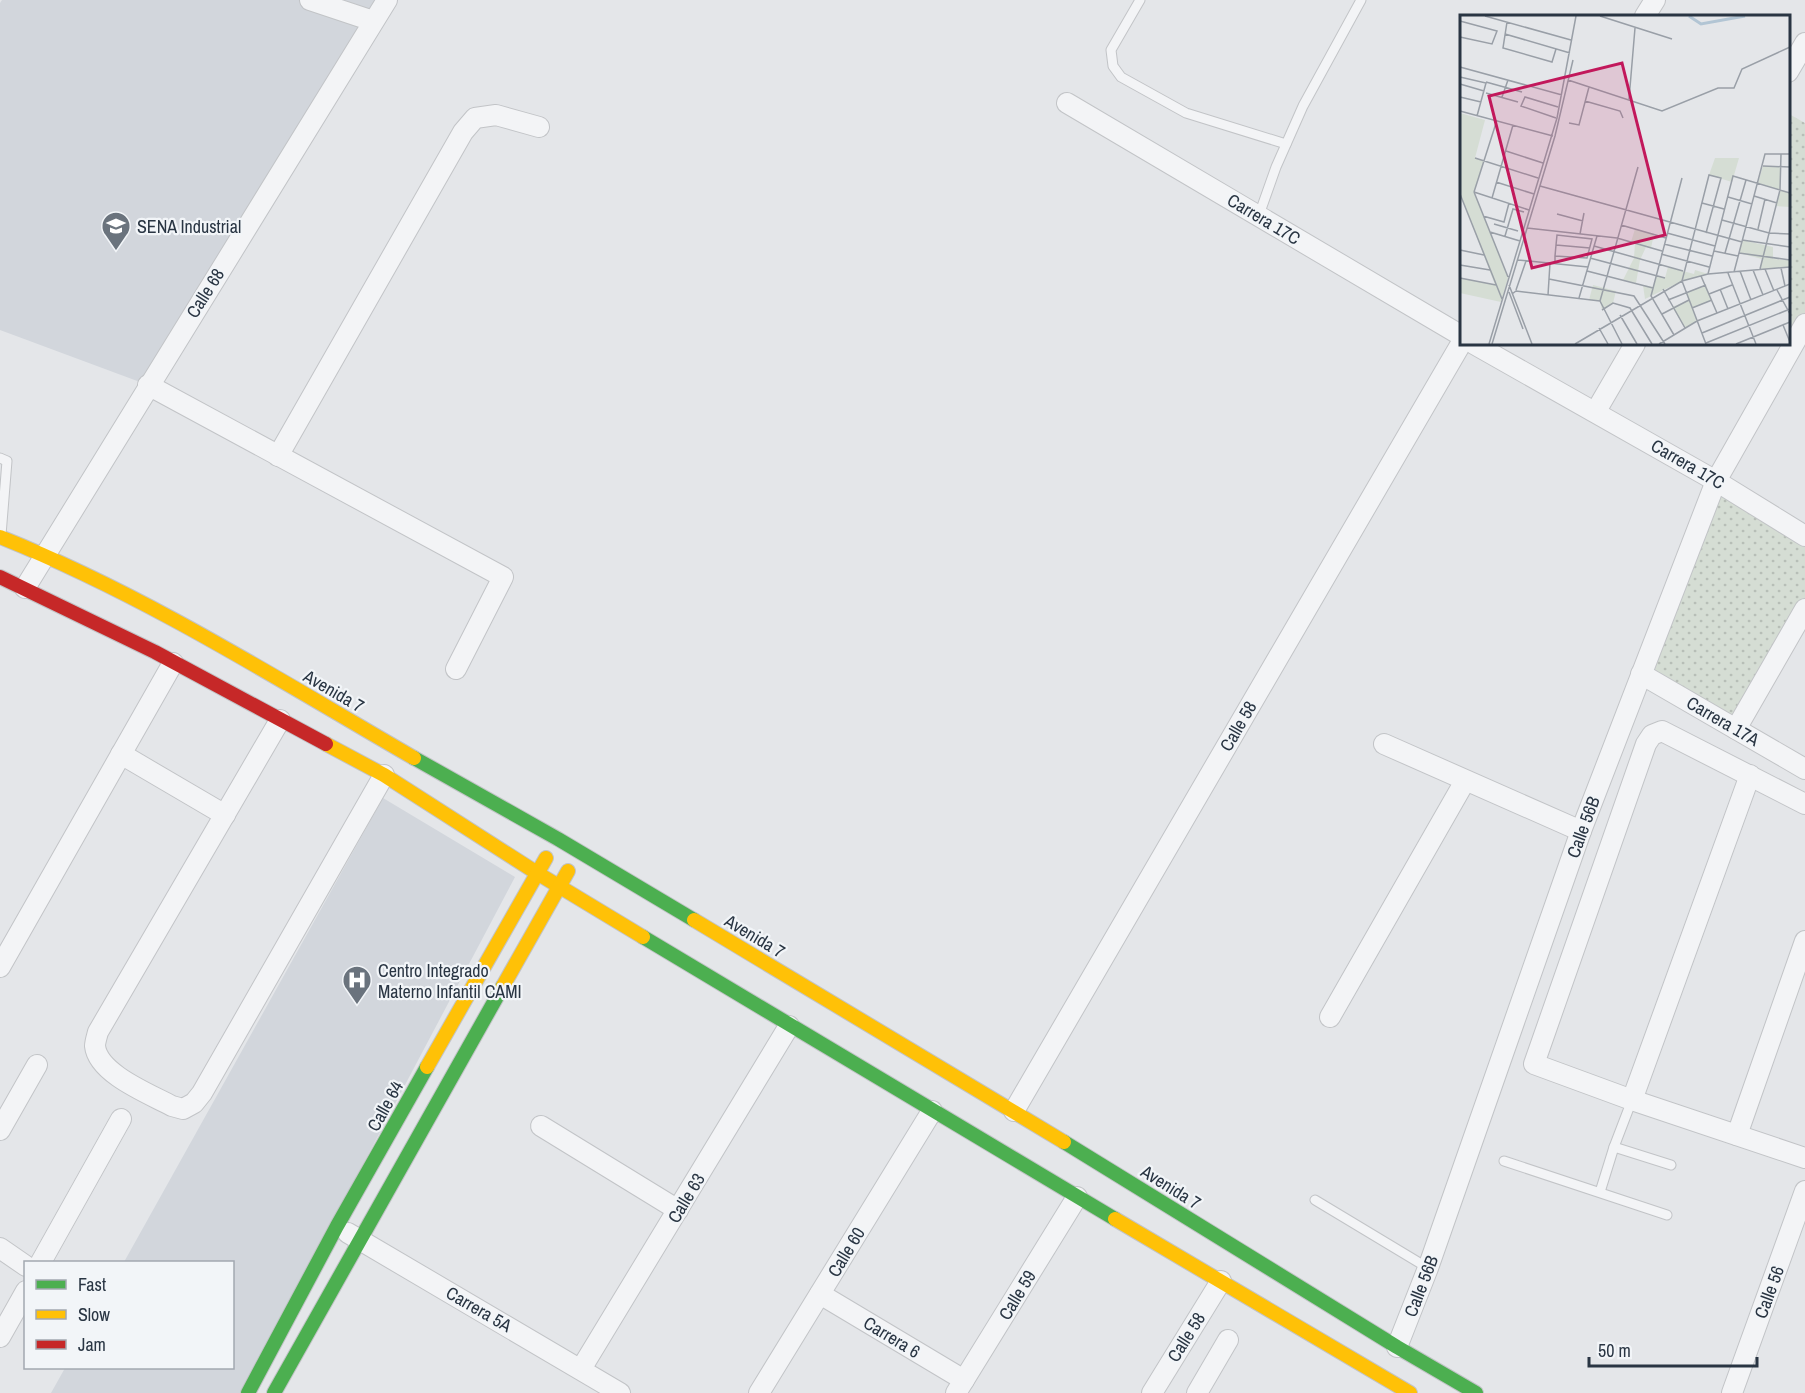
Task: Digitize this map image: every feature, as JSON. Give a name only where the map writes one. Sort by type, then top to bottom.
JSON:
[{"type":"main road","name":"Avenida 7","points":[[0,537],[45,555],[172,619],[558,839],[1014,1111],[1397,1347],[1476,1393]]},
{"type":"main road","points":[[0,577],[173,663],[384,775],[537,873],[789,1026],[1410,1393]]},
{"type":"main road","name":"Calle 64","points":[[251,1388],[338,1226],[558,839]]},
{"type":"main road","points":[[273,1393],[579,852]]},
{"type":"street","points":[[310,0],[373,21]]},
{"type":"street","name":"Calle 68","points":[[25,588],[387,0]]},
{"type":"street","points":[[1646,15],[1654,0]]},
{"type":"street","points":[[1790,68],[1805,42]]},
{"type":"street","name":"Carrera 17C","points":[[1067,103],[1460,335]]},
{"type":"street","points":[[278,456],[463,132],[475,118],[496,115],[539,127]]},
{"type":"street","name":"Calle 56B","points":[[1397,1347],[1428,1268],[1581,831],[1716,481],[1805,324]]},
{"type":"street","name":"Calle 58","points":[[1014,1111],[1460,344]]},
{"type":"street","name":"Carrera 17C","points":[[1476,345],[1596,411],[1805,536]]},
{"type":"street","points":[[1596,411],[1634,345]]},
{"type":"street","points":[[148,386],[503,577],[456,669]]},
{"type":"street","points":[[1736,729],[1805,609]]},
{"type":"street","points":[[0,967],[173,663]]},
{"type":"street","name":"Carrera 17A","points":[[1641,674],[1805,769]]},
{"type":"street","points":[[280,720],[98,1032],[95,1045],[100,1060],[109,1070],[172,1106],[183,1109],[194,1103],[202,1093],[384,775]]},
{"type":"street","points":[[1805,804],[1662,731],[1652,735],[1646,744],[1534,1064],[1632,1100],[1805,1158]]},
{"type":"street","points":[[1384,744],[1581,831]]},
{"type":"street","points":[[121,754],[225,815]]},
{"type":"street","points":[[1632,1100],[1750,775]]},
{"type":"street","points":[[1330,1017],[1466,781]]},
{"type":"street","points":[[1737,1135],[1805,941]]},
{"type":"street","name":"Calle 63","points":[[581,1369],[789,1026]]},
{"type":"street","points":[[0,1130],[37,1065]]},
{"type":"street","name":"Calle 60","points":[[759,1393],[932,1111]]},
{"type":"street","points":[[42,1261],[122,1119]]},
{"type":"street","points":[[541,1126],[678,1210]]},
{"type":"street","name":"Calle 59","points":[[960,1387],[1077,1197]]},
{"type":"street","name":"Calle 56","points":[[1732,1393],[1804,1199]]},
{"type":"street","name":"Carrera 5A","points":[[338,1226],[620,1393]]},
{"type":"street","points":[[0,1248],[24,1265]]},
{"type":"street","name":"Calle 58","points":[[1152,1393],[1221,1281]]},
{"type":"street","name":"Carrera 6","points":[[820,1294],[960,1387]]},
{"type":"street","points":[[0,1337],[24,1295]]},
{"type":"street","points":[[1197,1393],[1227,1340]]},
{"type":"street","points":[[251,1388],[273,1393]]},
{"type":"lane","points":[[1140,0],[1111,51],[1113,66],[1121,77],[1186,112],[1286,144]]},
{"type":"lane","points":[[1259,215],[1286,144],[1304,106],[1361,0]]},
{"type":"lane","points":[[0,458],[8,461],[0,537]]},
{"type":"lane","points":[[1600,1192],[1632,1100]]},
{"type":"lane","points":[[1614,1147],[1671,1165]]},
{"type":"lane","points":[[1504,1161],[1667,1215]]},
{"type":"lane","points":[[1315,1200],[1428,1268]]},
{"type":"shaded area","name":"SENA Industrial","points":[[2,0],[387,0],[148,385],[0,330],[0,3]]},
{"type":"shaded area","points":[[1790,115],[1805,123],[1805,324],[1790,351],[1779,345],[1790,345]]},
{"type":"shaded area","points":[[1716,481],[1805,536],[1805,609],[1736,729],[1641,674]]},
{"type":"shaded area","name":"Centro Integrado Materno Infantil CAMI","points":[[383,798],[515,877],[242,1393],[51,1393],[64,1369],[234,1369],[234,1261],[125,1261]]},
{"type":"traffic: fast","points":[[414,758],[558,839],[694,920]]},
{"type":"traffic: fast","points":[[643,937],[1115,1219]]},
{"type":"traffic: fast","points":[[274,1393],[503,986]]},
{"type":"traffic: fast","points":[[248,1393],[337,1226],[427,1067]]},
{"type":"traffic: fast","points":[[1064,1142],[1397,1347],[1476,1393]]},
{"type":"traffic: slow","points":[[0,537],[54,560],[159,612],[414,758]]},
{"type":"traffic: slow","points":[[326,744],[384,775],[537,873],[643,937]]},
{"type":"traffic: slow","points":[[427,1067],[546,858]]},
{"type":"traffic: slow","points":[[503,986],[568,871]]},
{"type":"traffic: slow","points":[[694,920],[1064,1142]]},
{"type":"traffic: slow","points":[[1115,1219],[1410,1393]]},
{"type":"traffic: jam","points":[[0,577],[155,652],[326,744]]},
{"type":"place","name":"SENA Industrial","points":[[116,252]]},
{"type":"place","name":"Centro Integrado Materno Infantil CAMI","points":[[357,1006]]}]
